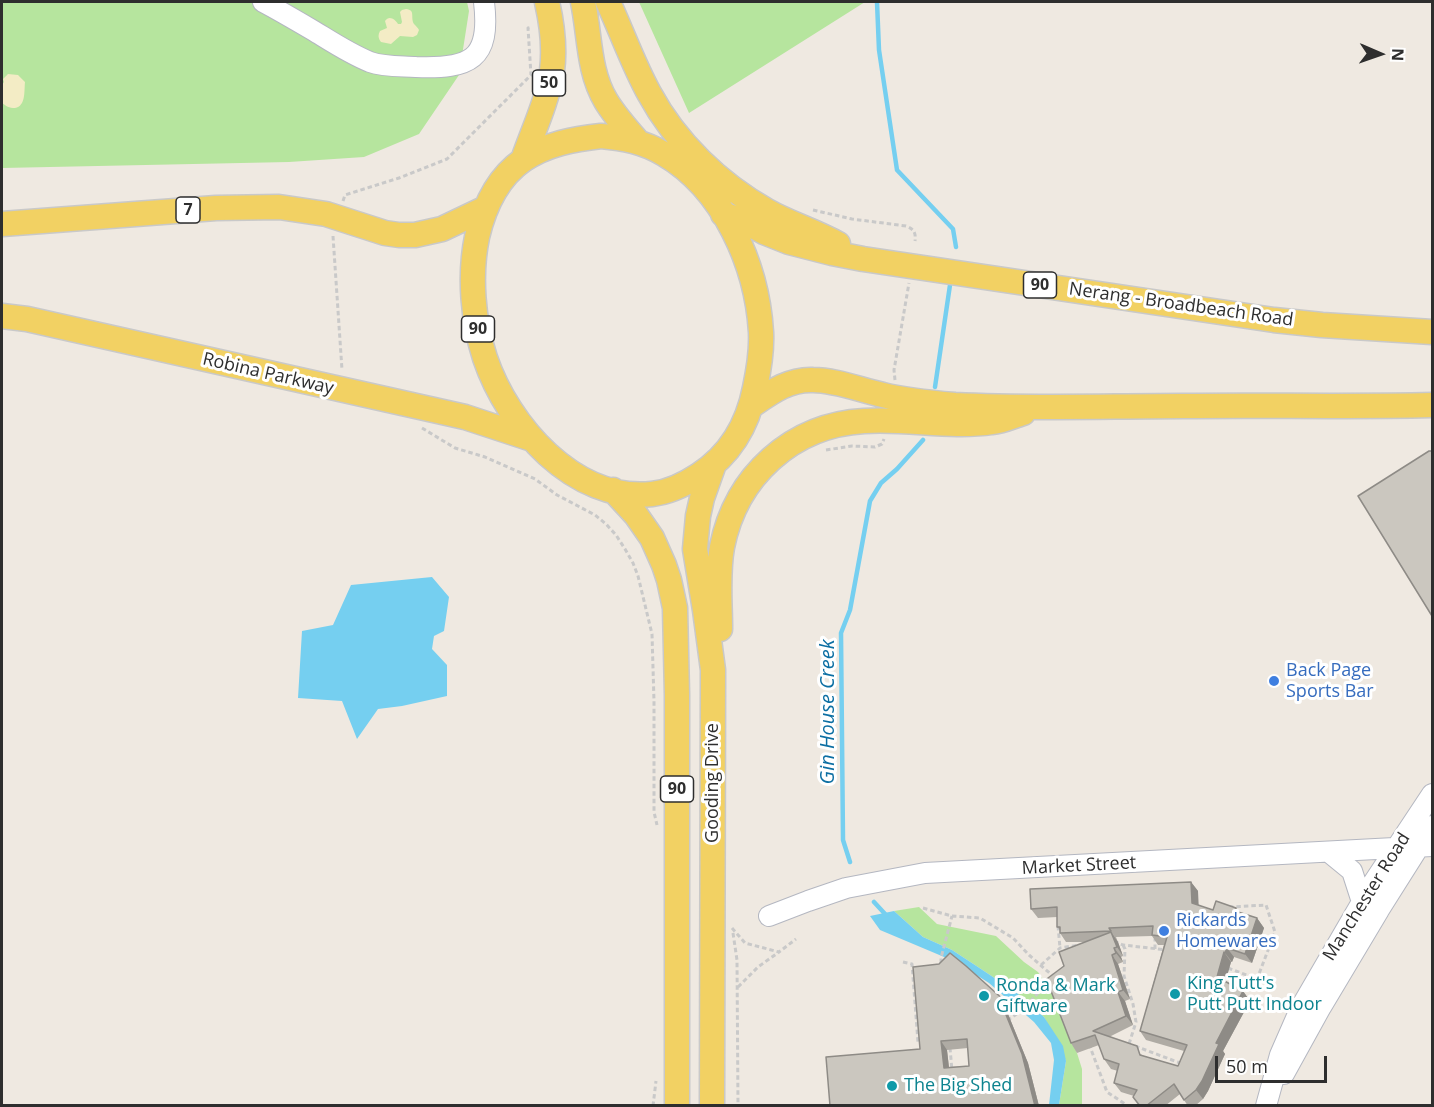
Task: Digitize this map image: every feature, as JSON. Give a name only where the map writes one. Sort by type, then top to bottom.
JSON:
[{"type":"main road","name":"50","points":[[523,160],[543,107],[552,72],[552,34],[547,2]]},
{"type":"main road","points":[[583,2],[591,59],[598,85],[606,101],[638,142]]},
{"type":"main road","points":[[608,2],[649,94],[678,136],[695,155],[730,187],[767,211],[820,234],[863,259]]},
{"type":"main road","name":"90","points":[[613,490],[569,472],[532,439],[503,398],[492,375],[485,358],[475,316],[473,265],[475,246],[486,208],[500,183],[523,160],[551,146],[601,136],[638,142],[666,155],[706,190],[723,214]]},
{"type":"main road","name":"7","points":[[2,224],[216,208],[279,207],[326,214],[385,233],[415,235],[442,229],[486,208]]},
{"type":"main road","points":[[613,490],[638,495],[654,494],[684,485],[714,464],[734,442],[751,406],[760,358],[759,311],[748,266],[723,214]]},
{"type":"main road","name":"Nerang - Broadbeach Road","points":[[723,214],[789,242],[863,259],[1274,320],[1322,326],[1432,332]]},
{"type":"main road","name":"Robina Parkway","points":[[2,316],[27,319],[353,394],[465,417],[532,439]]},
{"type":"main road","points":[[751,406],[777,388],[800,380],[827,381],[887,396],[930,403],[1046,406]]},
{"type":"main road","name":"90","points":[[713,670],[720,640],[722,550],[736,504],[756,473],[781,450],[797,440],[830,426],[863,421],[994,422],[1046,406],[1432,405]]},
{"type":"main road","name":"Gooding Drive","points":[[712,1106],[713,670],[695,549],[702,498],[714,464]]},
{"type":"main road","name":"Gooding Drive","points":[[613,490],[636,515],[652,538],[667,572],[675,608],[676,1106]]},
{"type":"street","points":[[263,2],[340,47],[373,63],[437,68],[465,63],[477,54],[486,23],[484,2]]},
{"type":"street","name":"Manchester Road","points":[[1267,1104],[1280,1055],[1301,1007],[1362,902],[1432,794]]},
{"type":"street","name":"Manchester Road","points":[[1267,1104],[1321,1006],[1379,910],[1425,847],[1432,826]]},
{"type":"street","name":"Market Street","points":[[769,916],[846,888],[925,873],[1425,847]]},
{"type":"street","points":[[1330,853],[1352,871],[1362,902]]},
{"type":"path","points":[[345,195],[399,178],[447,159],[531,75],[528,28],[538,27]]},
{"type":"path","points":[[813,210],[852,219],[906,226],[915,233],[915,241]]},
{"type":"path","points":[[333,231],[343,380]]},
{"type":"path","points":[[895,381],[894,370],[910,278]]},
{"type":"path","points":[[421,428],[455,448],[485,457],[535,479],[557,495],[600,519],[616,535],[625,549],[638,576],[652,634],[654,812],[657,828]]},
{"type":"path","points":[[824,450],[852,446],[879,446],[885,435]]},
{"type":"path","points":[[1219,965],[1257,979],[1275,932],[1266,905],[1223,908]]},
{"type":"path","points":[[923,908],[952,916],[980,918],[1013,938],[1058,982]]},
{"type":"path","points":[[942,969],[941,958],[952,916]]},
{"type":"path","points":[[1057,920],[1060,948]]},
{"type":"path","points":[[738,1106],[738,987],[732,928],[745,943],[779,952]]},
{"type":"path","points":[[738,987],[758,967],[796,939]]},
{"type":"path","points":[[1111,939],[1123,945],[1173,951]]},
{"type":"path","points":[[1155,939],[1155,949]]},
{"type":"path","points":[[1041,965],[1060,948],[1081,945]]},
{"type":"path","points":[[1123,945],[1125,949],[1124,976],[1137,1022],[1129,1044]]},
{"type":"path","points":[[903,962],[912,964],[918,1042],[928,1041]]},
{"type":"path","points":[[1005,1020],[1014,1016],[1053,975]]},
{"type":"path","points":[[1087,1040],[1107,1092],[1128,1106]]},
{"type":"path","points":[[1123,1042],[1180,1063],[1185,1053]]},
{"type":"path","points":[[950,1045],[953,1081]]},
{"type":"path","points":[[1090,1049],[1099,1046]]},
{"type":"path","points":[[1154,1064],[1157,1054]]},
{"type":"path","points":[[653,1106],[657,1079]]},
{"type":"green space","points":[[2,2],[467,2],[469,11],[459,75],[419,134],[364,157],[289,162],[2,168]]},
{"type":"green space","points":[[639,2],[865,2],[689,113]]},
{"type":"green space","points":[[919,907],[937,924],[996,936],[1038,972],[1057,1000],[1077,1053],[1082,1069],[1082,1105],[1059,1105],[1066,1061],[1044,1017],[1017,993],[978,967],[952,950],[923,937],[894,911]]},
{"type":"sand","points":[[406,9],[412,12],[414,24],[419,30],[417,35],[400,36],[391,44],[381,42],[379,34],[387,28],[385,21],[390,18],[401,24],[400,12]]},
{"type":"sand","points":[[8,74],[18,75],[25,82],[23,101],[19,107],[8,107],[2,103],[3,79]]},
{"type":"water","points":[[432,577],[449,597],[444,631],[434,636],[432,649],[447,665],[447,696],[378,709],[357,739],[342,701],[298,698],[302,631],[333,625],[351,585]]},
{"type":"water","points":[[894,911],[923,937],[952,950],[978,967],[1017,993],[1044,1017],[1063,1046],[1066,1061],[1059,1105],[1049,1105],[1054,1060],[1051,1043],[1034,1022],[989,983],[956,962],[880,930],[870,916]]},
{"type":"building","points":[[1432,451],[1432,616],[1358,496]]},
{"type":"building","points":[[1191,882],[1192,903],[1213,910],[1216,901],[1236,908],[1235,911],[1257,918],[1245,954],[1227,948],[1217,977],[1243,991],[1216,1043],[1219,1044],[1196,1090],[1184,1100],[1174,1084],[1146,1106],[1140,1106],[1133,1097],[1137,1090],[1114,1083],[1119,1064],[1104,1059],[1095,1035],[1071,1043],[1051,991],[1044,981],[1064,966],[1059,952],[1111,932],[1117,947],[1114,948],[1116,953],[1112,955],[1123,990],[1118,992],[1126,1016],[1093,1031],[1137,1046],[1140,1055],[1178,1066],[1187,1045],[1140,1031],[1167,937],[1152,935],[1153,926],[1109,928],[1111,931],[1060,933],[1060,927],[1057,927],[1057,907],[1031,909],[1030,889]]},
{"type":"building","points":[[950,953],[1006,1002],[1002,1005],[1022,1054],[1035,1106],[830,1106],[826,1057],[920,1049],[913,967],[939,964]],"holes":[[[967,1039],[969,1066],[944,1068],[941,1041]]]},
{"type":"waterway","name":"Gin House Creek","points":[[877,2],[879,50],[897,170],[953,229],[956,247]]},
{"type":"waterway","name":"Gin House Creek","points":[[935,387],[950,285]]},
{"type":"waterway","name":"Gin House Creek","points":[[850,862],[843,840],[841,633],[850,610],[870,501],[881,483],[923,440]]},
{"type":"waterway","name":"Gin House Creek","points":[[874,902],[886,915]]},
{"type":"place","name":"Back Page Sports Bar","points":[[1274,681]]},
{"type":"place","name":"Rickards Homewares","points":[[1164,931]]},
{"type":"place","name":"King Tutt's Putt Putt Indoor","points":[[1175,994]]},
{"type":"place","name":"Ronda & Mark Giftware","points":[[984,996]]},
{"type":"place","name":"The Big Shed","points":[[892,1086]]}]
